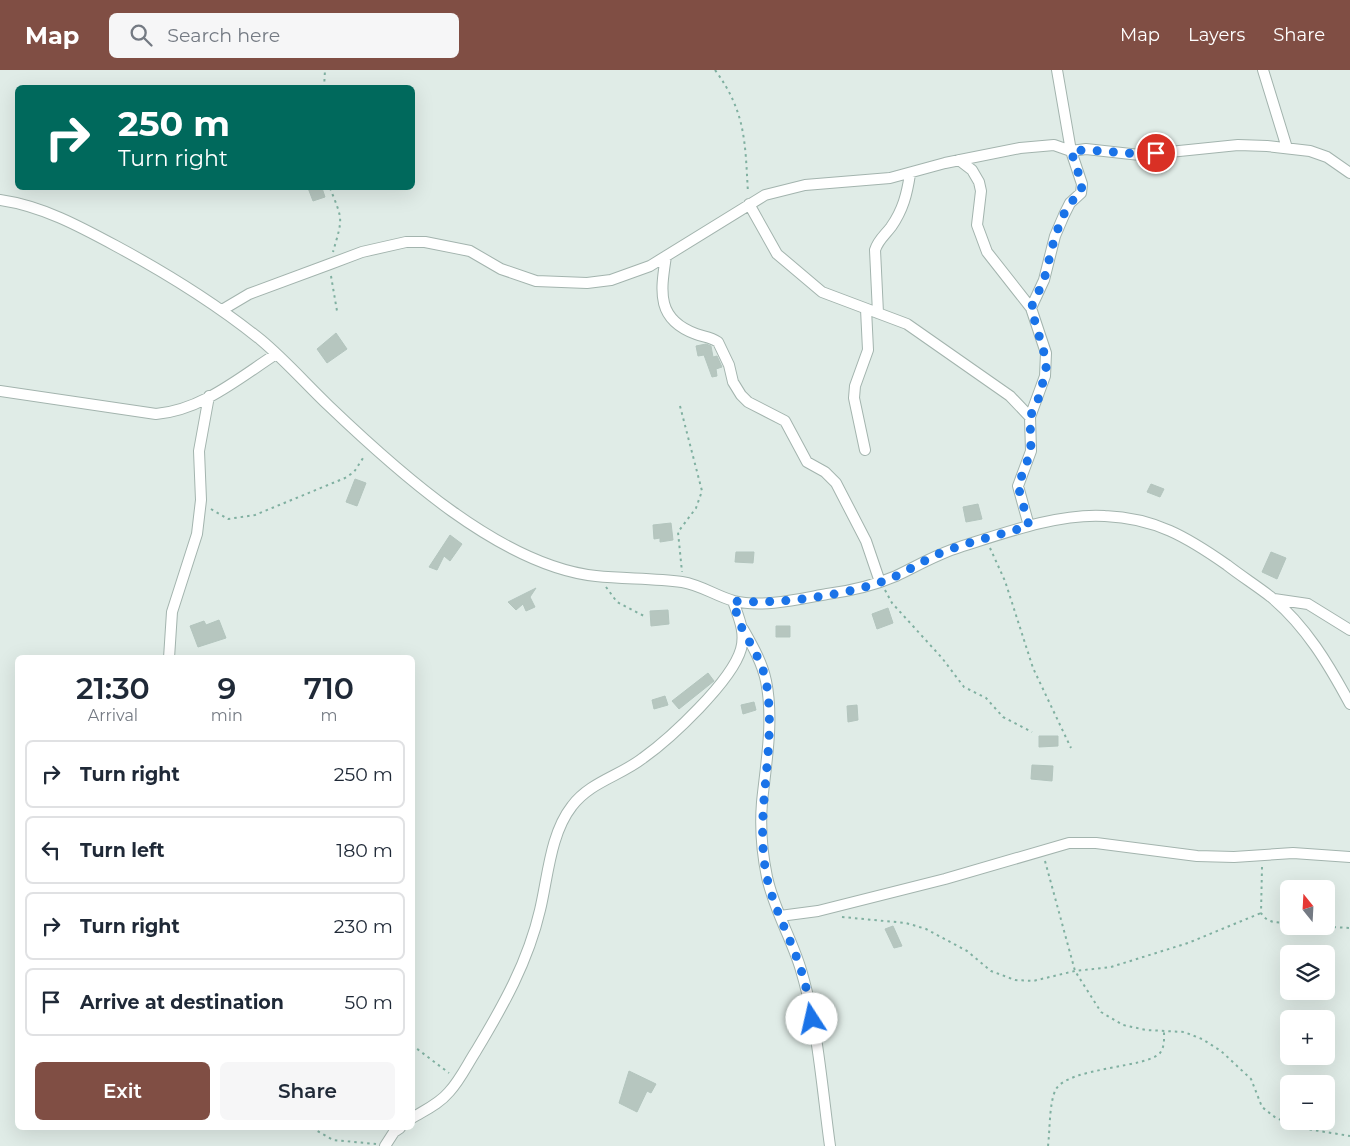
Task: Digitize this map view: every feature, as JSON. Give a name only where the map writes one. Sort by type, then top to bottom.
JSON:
[{"type":"street","points":[[1031,308],[1044,280],[1055,236],[1064,214],[1070,203],[1081,193],[1082,184],[1071,151],[1057,70]]},
{"type":"street","points":[[1263,70],[1287,148]]},
{"type":"street","points":[[222,310],[249,294],[330,264],[393,244],[425,242],[470,251],[516,276],[536,281],[587,283],[630,274],[650,266],[765,195],[805,185],[890,178],[959,160],[1020,148],[1054,145],[1071,151],[1086,149],[1140,155],[1238,145],[1287,148],[1310,151],[1327,157],[1350,173]]},
{"type":"street","points":[[959,160],[972,170],[979,182],[981,190],[977,225],[987,252],[1031,308],[1047,363],[1040,395],[1030,417],[1031,451],[1018,486],[1029,526]]},
{"type":"street","points":[[878,313],[875,250],[878,242],[901,212],[910,174]]},
{"type":"street","points":[[0,200],[47,212],[80,227],[176,278],[222,310],[276,354],[370,444],[455,512],[496,540],[543,564],[596,576],[683,582],[703,587],[733,601],[770,602],[832,594],[880,582],[938,554],[1029,526],[1073,518],[1104,515],[1145,522],[1169,528],[1193,541],[1274,599],[1301,628],[1327,661],[1350,704]]},
{"type":"street","points":[[749,204],[777,254],[822,292],[907,324],[1010,396],[1030,417]]},
{"type":"street","points":[[666,256],[662,301],[667,313],[683,327],[718,342],[729,365],[733,382],[741,395],[748,402],[785,421],[807,462],[825,472],[836,483],[866,541],[880,582]]},
{"type":"street","points":[[865,450],[854,398],[855,386],[868,350],[866,309]]},
{"type":"street","points":[[0,390],[156,414],[170,413],[230,387],[276,354]]},
{"type":"street","points":[[169,655],[172,612],[197,534],[201,500],[199,450],[209,396]]},
{"type":"street","points":[[1274,599],[1308,604],[1350,630]]},
{"type":"street","points":[[733,601],[742,628],[757,655],[766,681],[768,745],[762,838],[768,879],[780,916],[801,968],[810,1002],[830,1146]]},
{"type":"street","points":[[415,1116],[437,1104],[459,1080],[524,964],[540,913],[558,830],[570,807],[584,792],[643,759],[706,700],[736,659],[741,649],[742,628]]},
{"type":"street","points":[[780,916],[818,911],[945,879],[1069,843],[1096,843],[1197,856],[1263,856],[1293,853],[1350,857]]},
{"type":"street","points":[[385,1145],[397,1130]]},
{"type":"path","points":[[324,85],[325,70]]},
{"type":"path","points":[[715,70],[727,86],[742,120],[749,204]]},
{"type":"path","points":[[331,190],[342,222],[330,264],[337,311]]},
{"type":"path","points":[[680,406],[702,491],[696,508],[678,532],[683,582]]},
{"type":"path","points":[[201,500],[214,512],[228,519],[255,516],[345,478],[363,461],[370,444]]},
{"type":"path","points":[[986,539],[1005,581],[1033,668],[1071,748]]},
{"type":"path","points":[[596,576],[617,602],[646,616]]},
{"type":"path","points":[[880,582],[892,603],[942,658],[964,687],[986,698],[1003,717],[1032,732]]},
{"type":"path","points":[[1042,850],[1075,971],[1087,994],[1101,1012],[1111,1020],[1123,1025],[1146,1030],[1164,1029],[1184,1032],[1202,1039],[1221,1051],[1251,1078],[1262,1107],[1276,1118],[1301,1128],[1350,1136]]},
{"type":"path","points":[[1263,856],[1261,912],[1265,918],[1272,922],[1280,922]]},
{"type":"path","points":[[838,917],[906,923],[926,929],[966,951],[991,971],[1015,980],[1033,981],[1075,971],[1111,967],[1188,943],[1261,912]]},
{"type":"path","points":[[1335,927],[1350,928]]},
{"type":"path","points":[[1048,1146],[1053,1097],[1058,1087],[1090,1072],[1156,1056],[1163,1046],[1164,1029]]},
{"type":"path","points":[[415,1047],[459,1080]]},
{"type":"path","points":[[316,1130],[333,1140],[385,1145]]},
{"type":"building","points":[[309,190],[323,190],[325,197],[313,201]]},
{"type":"building","points":[[336,333],[347,349],[327,363],[317,349]]},
{"type":"building","points":[[706,344],[711,346],[713,357],[717,356],[722,367],[716,369],[717,376],[712,377],[704,355],[698,356],[696,346]]},
{"type":"building","points":[[355,479],[366,483],[357,506],[346,502]]},
{"type":"building","points":[[1151,484],[1164,489],[1160,497],[1147,492]]},
{"type":"building","points":[[978,504],[982,519],[966,522],[963,507]]},
{"type":"building","points":[[671,523],[673,540],[660,542],[660,538],[654,539],[653,525]]},
{"type":"building","points":[[450,535],[462,544],[450,561],[444,556],[437,570],[429,567]]},
{"type":"building","points":[[736,552],[754,552],[753,563],[735,562]]},
{"type":"building","points":[[1271,552],[1286,558],[1277,579],[1262,572]]},
{"type":"building","points":[[536,588],[530,597],[535,607],[526,611],[523,604],[516,610],[508,602]]},
{"type":"building","points":[[888,608],[893,623],[877,629],[872,614]]},
{"type":"building","points":[[668,610],[669,624],[651,626],[650,611]]},
{"type":"building","points":[[219,620],[226,638],[198,647],[190,626],[204,621],[206,625]]},
{"type":"building","points":[[776,626],[790,626],[790,637],[776,637]]},
{"type":"building","points":[[708,673],[714,681],[679,709],[672,701]]},
{"type":"building","points":[[665,696],[668,705],[654,709],[652,700]]},
{"type":"building","points":[[754,702],[756,710],[743,714],[741,705]]},
{"type":"building","points":[[857,705],[858,720],[848,722],[847,706]]},
{"type":"building","points":[[1039,736],[1058,736],[1058,746],[1039,747]]},
{"type":"building","points":[[1032,765],[1053,766],[1052,781],[1031,779]]},
{"type":"building","points":[[893,926],[902,946],[894,948],[885,929]]},
{"type":"building","points":[[629,1071],[656,1084],[651,1093],[647,1091],[637,1112],[619,1103]]},
{"type":"route","points":[[812,1019],[810,1002],[801,968],[780,916],[768,879],[762,838],[762,802],[767,772],[768,708],[766,681],[757,655],[742,628],[733,601],[770,602],[832,594],[880,582],[894,577],[938,554],[1029,526],[1018,486],[1031,451],[1030,417],[1040,395],[1047,363],[1046,354],[1031,308],[1044,280],[1055,236],[1064,214],[1070,203],[1081,193],[1082,184],[1071,151],[1086,149],[1140,155],[1156,153]]}]
